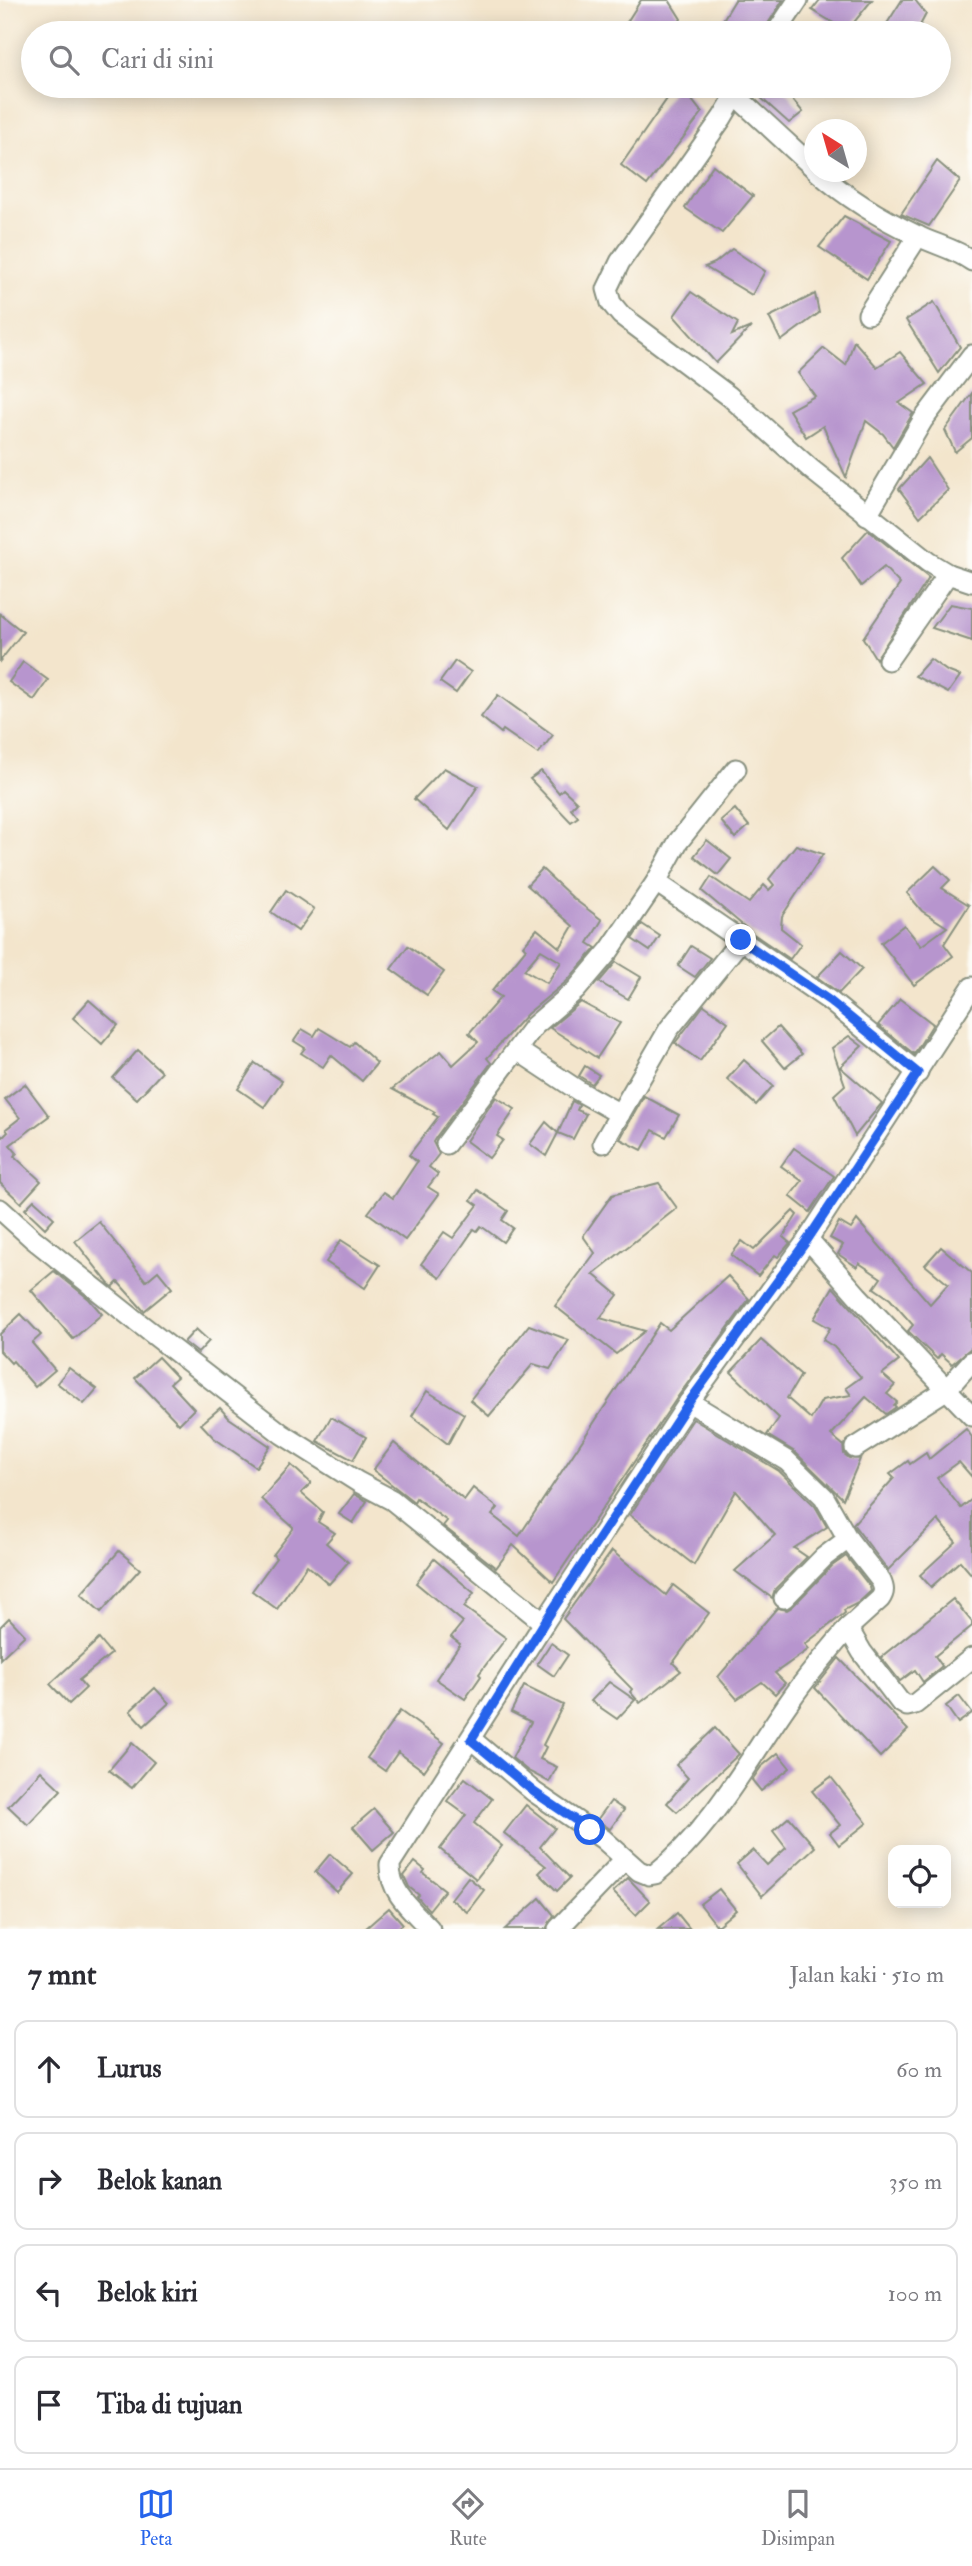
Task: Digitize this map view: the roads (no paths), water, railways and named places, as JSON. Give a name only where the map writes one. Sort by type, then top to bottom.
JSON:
[{"type":"street","points":[[784,21],[798,0]]},
{"type":"street","points":[[733,98],[620,262],[607,289],[611,303],[621,316],[729,396],[867,515],[928,562],[948,574],[972,582]]},
{"type":"street","points":[[746,98],[804,158]]},
{"type":"street","points":[[829,182],[841,193],[918,236],[969,254]]},
{"type":"street","points":[[868,314],[918,236]]},
{"type":"street","points":[[867,515],[923,420],[972,355]]},
{"type":"street","points":[[888,660],[948,574]]},
{"type":"street","points":[[446,1144],[534,1026],[576,990],[608,951],[656,882],[678,842],[736,768]]},
{"type":"street","points":[[656,882],[830,1001],[918,1073]]},
{"type":"street","points":[[603,1143],[669,1029],[741,940]]},
{"type":"street","points":[[430,1929],[400,1896],[389,1878],[390,1864],[395,1853],[689,1402],[808,1239],[972,987]]},
{"type":"street","points":[[517,1050],[559,1079],[620,1114]]},
{"type":"street","points":[[0,1209],[131,1317],[271,1425],[358,1482],[392,1500],[544,1623]]},
{"type":"street","points":[[808,1239],[972,1416]]},
{"type":"street","points":[[855,1448],[946,1390],[972,1361]]},
{"type":"street","points":[[471,1740],[534,1792],[603,1839],[639,1871],[655,1874],[689,1841],[744,1771],[794,1695],[848,1628],[884,1593],[881,1581],[848,1539],[824,1497],[788,1461],[689,1402]]},
{"type":"street","points":[[784,1598],[824,1557],[848,1539]]},
{"type":"street","points":[[848,1628],[862,1652],[900,1702],[907,1706],[915,1704],[972,1658]]},
{"type":"street","points":[[558,1929],[625,1859]]}]
